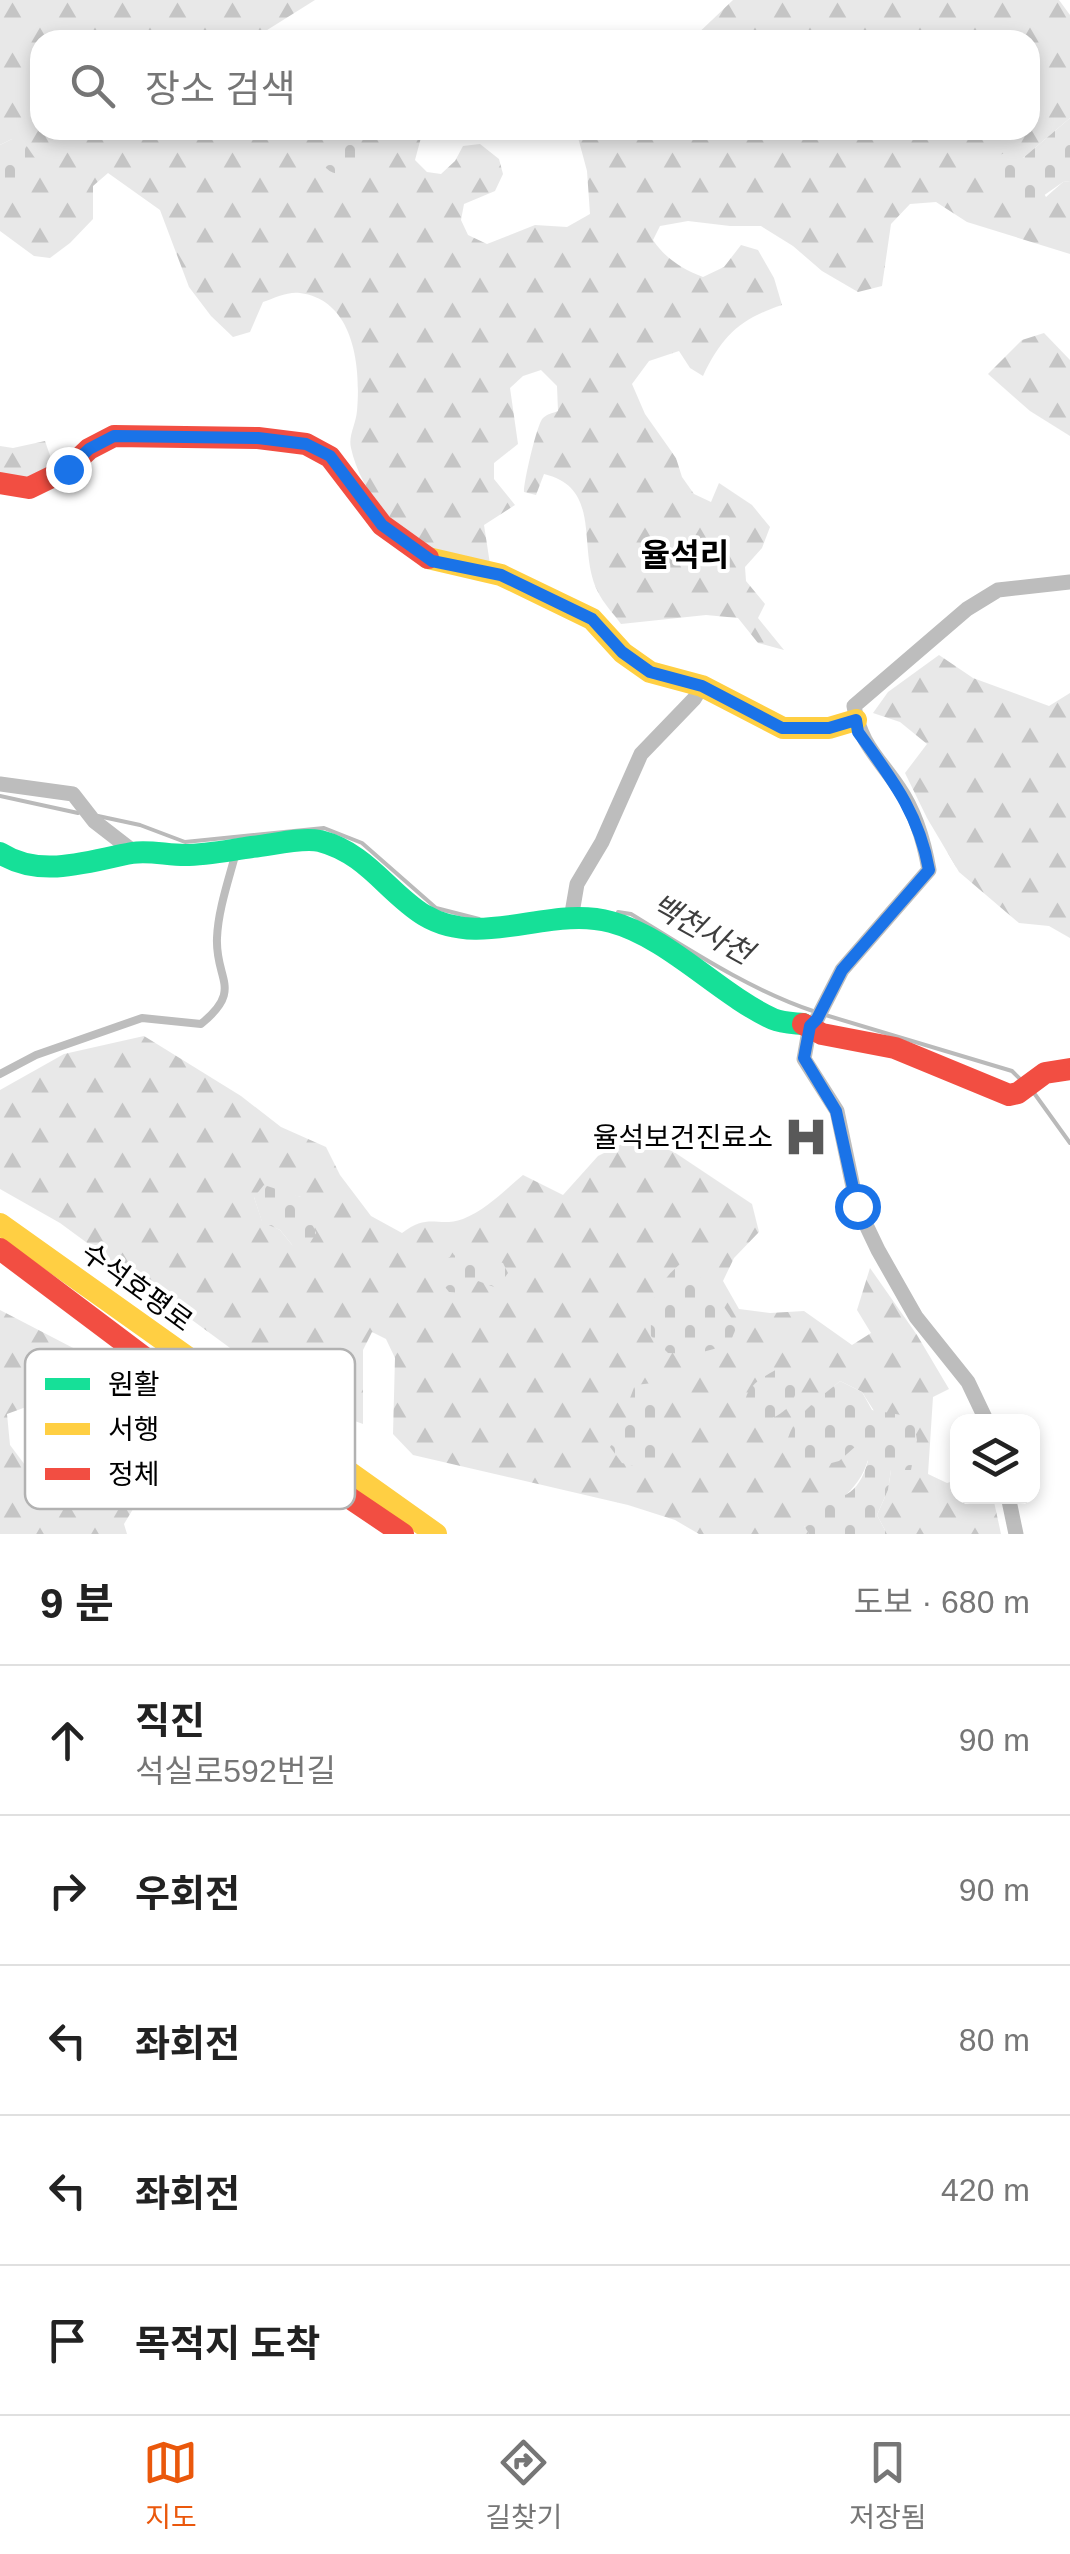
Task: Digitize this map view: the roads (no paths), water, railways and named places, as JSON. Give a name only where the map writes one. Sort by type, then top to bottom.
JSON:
[{"type":"main road","points":[[0,483],[28,488],[68,469],[89,449],[114,436],[258,438],[306,444],[330,456],[382,525],[432,561],[501,575],[592,619],[622,652],[650,672],[702,686],[782,728],[829,728],[856,720]]},
{"type":"main road","points":[[0,853],[16,863],[36,868],[109,860],[134,852],[186,856],[316,840],[346,852],[368,867],[424,915],[453,926],[477,930],[573,909],[612,922],[666,949],[775,1020],[817,1016],[822,1034],[895,1048],[1009,1095],[1045,1073],[1070,1069]]},
{"type":"main road","name":"수석호평로","points":[[0,1224],[176,1349]]},
{"type":"main road","name":"수석호평로","points":[[0,1249],[133,1349]]},
{"type":"main road","name":"수석호평로","points":[[355,1476],[436,1534]]},
{"type":"main road","name":"수석호평로","points":[[355,1502],[403,1534]]},
{"type":"street","points":[[984,1414],[968,1382],[916,1317],[857,1206],[836,1111],[804,1058],[817,1016],[842,970],[929,870],[924,839],[902,792],[858,732],[854,706],[967,609],[998,590],[1070,582]]},
{"type":"street","points":[[573,909],[577,884],[602,842],[641,754],[702,686]]},
{"type":"street","points":[[0,784],[73,794],[94,820],[134,852]]},
{"type":"street","points":[[1010,1504],[1016,1534]]},
{"type":"lane","points":[[0,1074],[36,1054],[142,1018],[201,1024],[219,1010],[226,990],[216,940],[236,852]]},
{"type":"waterway","name":"백천사천","points":[[0,796],[78,813]]},
{"type":"waterway","name":"백천사천","points":[[98,816],[140,825],[185,842],[324,828],[362,843],[436,908],[479,919]]},
{"type":"waterway","name":"백천사천","points":[[618,912],[631,914],[742,980],[813,1011]]},
{"type":"waterway","name":"백천사천","points":[[822,1014],[1012,1071],[1021,1080]]},
{"type":"waterway","name":"백천사천","points":[[1034,1093],[1070,1143]]},
{"type":"place","name":"율석보건진료소","points":[[806,1137]]},
{"type":"district","name":"율석리","points":[[685,555]]}]
